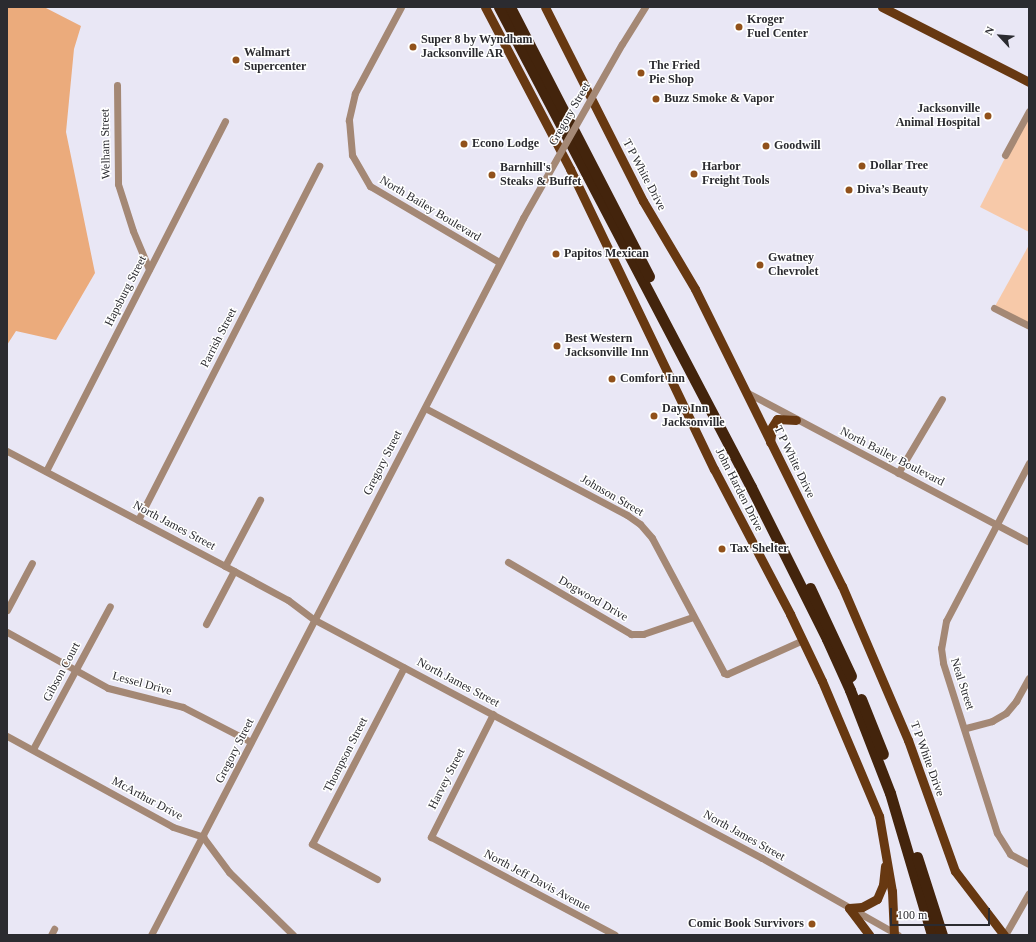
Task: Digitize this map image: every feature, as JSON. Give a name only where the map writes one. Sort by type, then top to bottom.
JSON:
[{"type":"highway","points":[[499,7],[740,466],[827,639],[850,690],[890,793],[932,935]]},
{"type":"highway","points":[[510,7],[841,652],[886,764],[942,935]]},
{"type":"main road","name":"John Harden Drive","points":[[485,7],[570,169],[714,469],[803,640],[872,798],[878,816],[894,901],[896,935]]},
{"type":"main road","name":"T P White Drive","points":[[545,7],[643,201],[695,289],[875,658],[955,871],[1004,935]]},
{"type":"main road","points":[[882,7],[1029,82]]},
{"type":"main road","points":[[770,442],[772,427],[777,419],[796,420]]},
{"type":"main road","points":[[849,908],[862,907],[877,899],[883,885],[885,859]]},
{"type":"main road","points":[[849,908],[869,935]]},
{"type":"street","name":"North Bailey Boulevard","points":[[401,7],[355,93],[349,120],[352,155],[370,186],[498,262]]},
{"type":"street","name":"Gregory Street","points":[[151,935],[425,408],[498,262],[622,44],[645,7]]},
{"type":"street","name":"Welham Street","points":[[117,85],[118,184],[133,232],[149,269]]},
{"type":"street","points":[[1006,155],[1029,111]]},
{"type":"street","name":"Hapsburg Street","points":[[46,471],[225,121]]},
{"type":"street","name":"Parrish Street","points":[[138,520],[318,166]]},
{"type":"street","points":[[994,308],[1029,326]]},
{"type":"street","name":"North Bailey Boulevard","points":[[746,392],[796,420],[1029,542]]},
{"type":"street","points":[[898,473],[942,400]]},
{"type":"street","name":"Johnson Street","points":[[425,408],[633,518],[652,538],[724,673],[727,674],[803,640]]},
{"type":"street","name":"North James Street","points":[[7,451],[288,600],[315,620],[762,858],[896,935]]},
{"type":"street","name":"Neal Street","points":[[1029,463],[996,524],[942,633],[943,663],[966,728],[1002,843],[1013,856],[1029,864]]},
{"type":"street","points":[[225,566],[260,500]]},
{"type":"street","name":"Dogwood Drive","points":[[508,562],[631,634],[643,634],[693,617]]},
{"type":"street","points":[[7,610],[32,563]]},
{"type":"street","points":[[206,624],[234,571]]},
{"type":"street","name":"Gibson Court","points":[[33,749],[110,606]]},
{"type":"street","name":"Lessel Drive","points":[[7,632],[75,670],[123,694],[183,707],[251,742]]},
{"type":"street","name":"Thompson Street","points":[[376,879],[312,844],[404,667]]},
{"type":"street","points":[[966,728],[992,721],[1006,713],[1016,701],[1029,678]]},
{"type":"street","name":"Harvey Street","points":[[448,846],[431,837],[493,714]]},
{"type":"street","name":"McArthur Drive","points":[[7,736],[162,821],[203,837]]},
{"type":"street","points":[[203,837],[229,872],[293,935]]},
{"type":"street","name":"North Jeff Davis Avenue","points":[[448,846],[615,935]]},
{"type":"street","points":[[1004,935],[1029,893]]},
{"type":"shaded area","points":[[7,7],[44,7],[81,26],[74,49],[66,132],[95,273],[56,340],[16,331],[7,345]]},
{"type":"shaded area","points":[[1029,111],[1029,232],[980,207]]},
{"type":"shaded area","points":[[1029,245],[1029,326],[994,308]]},
{"type":"place","name":"Kroger Fuel Center","points":[[739,27]]},
{"type":"place","name":"Super 8 by Wyndham Jacksonville AR","points":[[413,47]]},
{"type":"place","name":"Walmart Supercenter","points":[[236,60]]},
{"type":"place","name":"The Fried Pie Shop","points":[[641,73]]},
{"type":"place","name":"Buzz Smoke & Vapor","points":[[656,99]]},
{"type":"place","name":"Jacksonville Animal Hospital","points":[[988,116]]},
{"type":"place","name":"Econo Lodge","points":[[464,144]]},
{"type":"place","name":"Goodwill","points":[[766,146]]},
{"type":"place","name":"Dollar Tree","points":[[862,166]]},
{"type":"place","name":"Harbor Freight Tools","points":[[694,174]]},
{"type":"place","name":"Barnhill's Steaks & Buffet","points":[[492,175]]},
{"type":"place","name":"Diva’s Beauty","points":[[849,190]]},
{"type":"place","name":"Papitos Mexican","points":[[556,254]]},
{"type":"place","name":"Gwatney Chevrolet","points":[[760,265]]},
{"type":"place","name":"Best Western Jacksonville Inn","points":[[557,346]]},
{"type":"place","name":"Comfort Inn","points":[[612,379]]},
{"type":"place","name":"Days Inn Jacksonville","points":[[654,416]]},
{"type":"place","name":"Tax Shelter","points":[[722,549]]},
{"type":"place","name":"Comic Book Survivors","points":[[812,924]]}]
